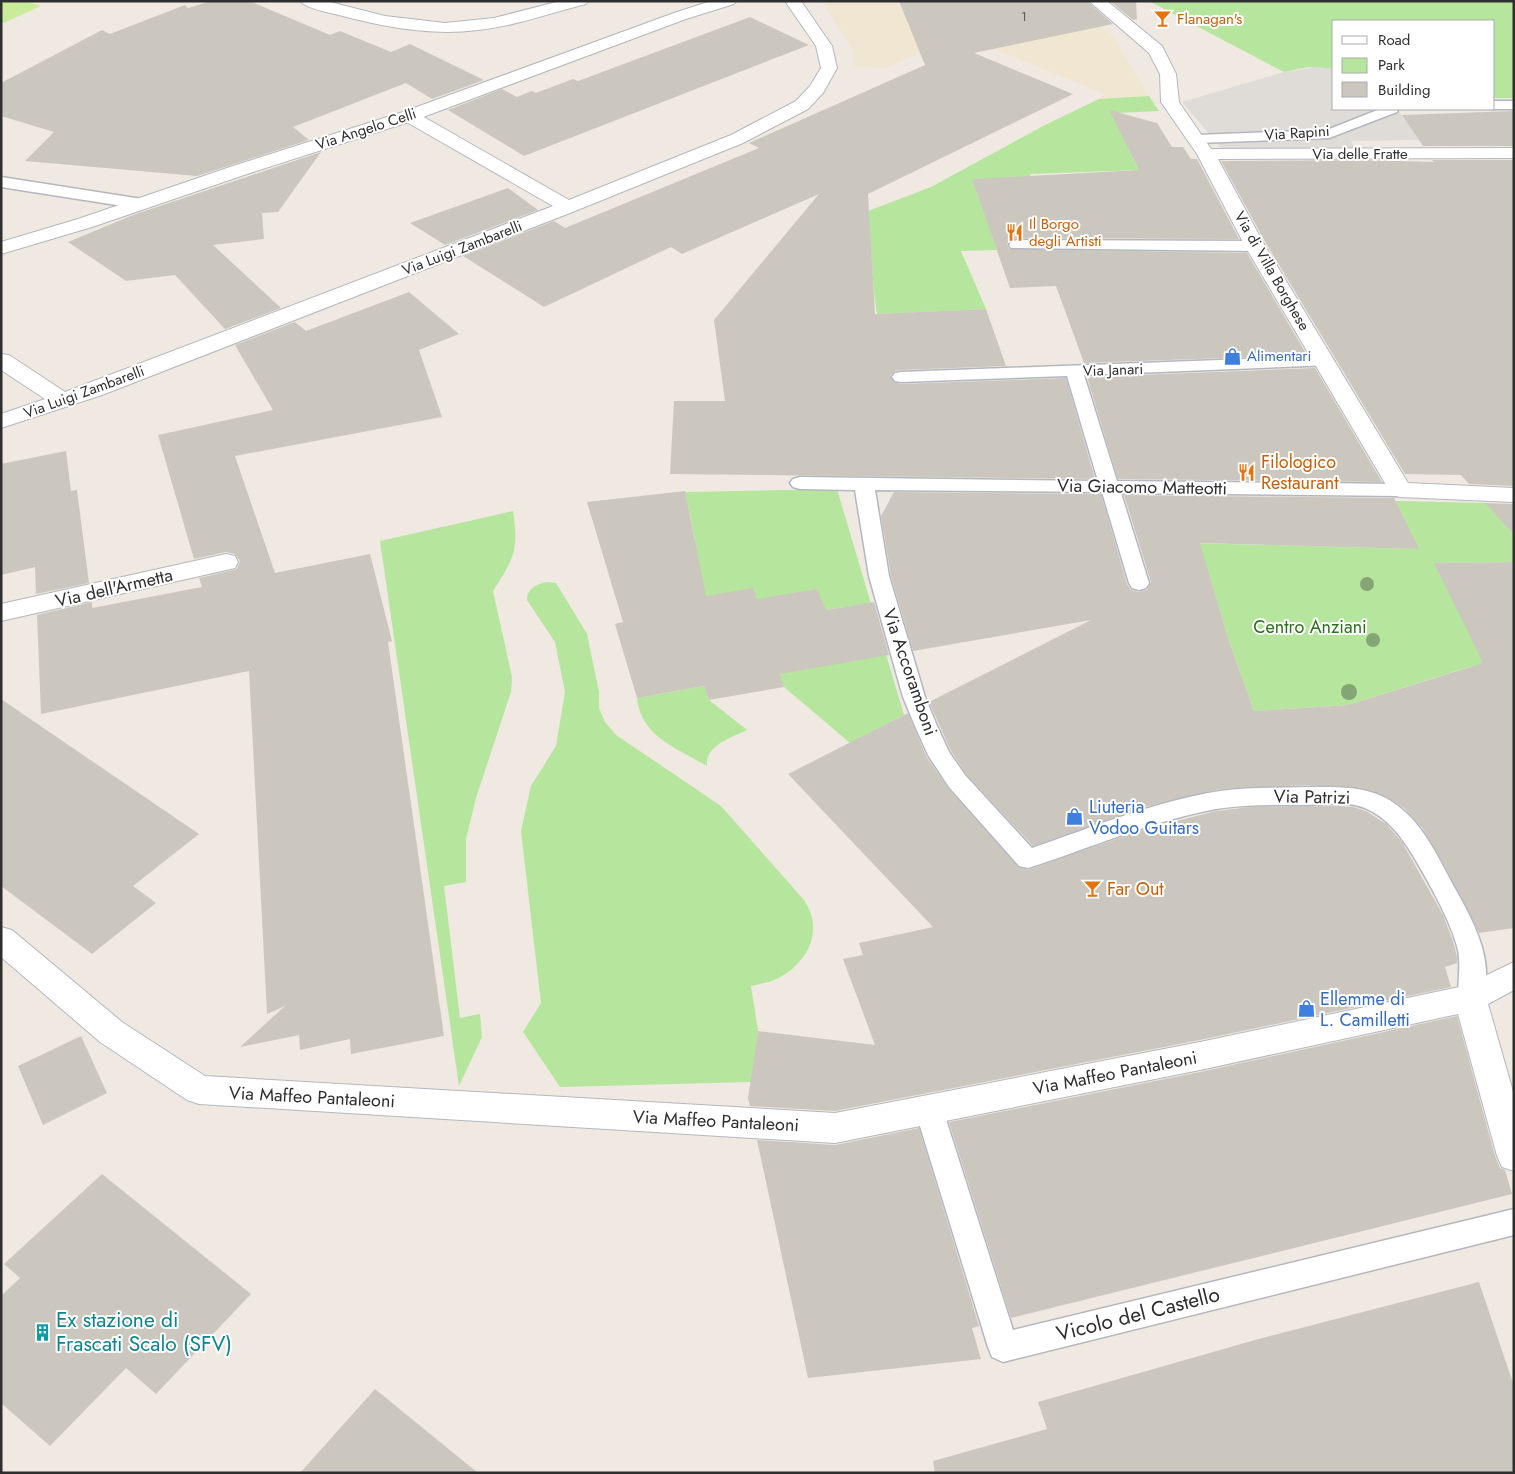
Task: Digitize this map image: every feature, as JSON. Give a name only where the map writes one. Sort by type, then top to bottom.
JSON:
[{"type":"street","points":[[308,1],[384,20],[448,28],[497,22],[580,1]]},
{"type":"street","name":"Via Angelo Celli","points":[[1,248],[142,204],[240,170],[409,116],[670,20],[728,1]]},
{"type":"street","name":"Via Luigi Zambarelli","points":[[1,421],[63,401],[568,207],[737,139],[802,105],[817,89],[827,74],[828,61],[820,38],[793,1]]},
{"type":"street","name":"Via di Villa Borghese","points":[[1097,1],[1156,50],[1168,74],[1170,102],[1202,147],[1255,246],[1400,490]]},
{"type":"street","points":[[409,116],[568,207]]},
{"type":"street","name":"Via delle Fratte","points":[[1202,147],[1514,153]]},
{"type":"street","points":[[1,360],[63,401]]},
{"type":"street","name":"Via Giacomo Matteotti","points":[[1400,490],[1514,495]]},
{"type":"street","name":"Via dell'Armetta","points":[[1,613],[226,562]]},
{"type":"street","name":"Via Maffeo Pantaleoni","points":[[1,938],[111,1032],[199,1090],[835,1128],[1200,1056],[1470,998],[1514,976]]},
{"type":"street","points":[[1470,998],[1514,1156]]},
{"type":"lane","points":[[1495,105],[1514,105]]},
{"type":"lane","name":"Via Rapini","points":[[1202,147],[1329,134],[1389,110]]},
{"type":"lane","points":[[1,182],[142,204]]},
{"type":"lane","points":[[1017,245],[1255,246]]},
{"type":"lane","name":"Via Janari","points":[[901,377],[1074,372],[1325,361]]},
{"type":"lane","points":[[1074,372],[1139,583]]},
{"type":"lane","name":"Via Giacomo Matteotti","points":[[800,482],[1400,490]]},
{"type":"lane","name":"Via Accoramboni","points":[[864,484],[879,576],[914,697],[926,726],[939,755],[957,780],[979,807],[1028,859]]},
{"type":"lane","name":"Via Patrizi","points":[[1028,859],[1150,818],[1206,802],[1262,797],[1344,796],[1364,799],[1382,806],[1400,820],[1416,838],[1469,938],[1474,966],[1470,998]]},
{"type":"lane","name":"Vicolo del Castello","points":[[929,1110],[1003,1347],[1514,1222]]},
{"type":"shaded area","points":[[822,1],[1067,1],[1112,35],[1149,96],[1099,99],[1105,94],[960,35],[885,68],[854,66],[854,52]]},
{"type":"shaded area","points":[[1317,67],[1332,69],[1332,110],[1397,110],[1419,140],[1351,141],[1355,148],[1221,148],[1182,102],[1284,72]]},
{"type":"green space","points":[[1,1],[25,1],[41,6],[1,24]]},
{"type":"green space","points":[[1149,1],[1514,1],[1514,98],[1495,98],[1495,20],[1332,20],[1332,69],[1308,67],[1284,72]]},
{"type":"green space","points":[[1149,96],[1159,111],[1118,113],[1129,150],[1139,170],[1030,174],[1037,191],[977,193],[997,250],[961,251],[986,309],[877,314],[868,211],[931,187],[1045,125],[1099,99]]},
{"type":"green space","points":[[837,489],[904,715],[850,743],[784,687],[780,674],[859,639],[844,607],[826,610],[757,599],[682,600],[695,539],[685,492]]},
{"type":"green space","name":"Centro Anziani","points":[[1395,501],[1486,503],[1514,535],[1514,562],[1435,563],[1514,659],[1469,667],[1348,705],[1254,711],[1228,638],[1208,571],[1191,543],[1418,549]]},
{"type":"green space","points":[[513,511],[515,545],[513,554],[493,591],[512,677],[511,692],[476,798],[466,839],[466,882],[444,886],[460,1018],[480,1014],[482,1037],[459,1086],[380,541]]},
{"type":"green space","points":[[547,582],[556,583],[587,634],[599,692],[599,708],[605,722],[616,735],[721,806],[804,900],[810,911],[813,928],[812,938],[809,947],[798,963],[783,976],[751,986],[758,1031],[751,1082],[560,1087],[523,1032],[541,1003],[521,831],[531,786],[556,746],[565,692],[555,642],[527,600],[527,596],[533,587]]},
{"type":"green space","points":[[704,686],[709,700],[747,730],[715,747],[707,759],[707,766],[673,747],[653,732],[645,723],[637,698]]},
{"type":"building","points":[[211,1],[249,1],[330,35],[340,31],[391,52],[410,44],[484,80],[432,99],[406,83],[293,127],[309,140],[197,176],[25,161],[54,132],[1,116],[1,83],[102,30],[110,34],[185,5],[188,8]]},
{"type":"building","points":[[899,1],[1087,1],[1113,24],[974,53],[1073,94],[868,194],[875,314],[986,309],[1006,366],[901,370],[895,371],[890,376],[894,382],[901,384],[1066,378],[1095,479],[670,474],[674,401],[725,401],[714,320],[819,194],[682,254],[671,247],[544,307],[463,256],[554,221],[565,228],[759,148],[749,143],[925,65]]},
{"type":"building","points":[[1110,1],[1136,1],[1137,19],[1133,20]]},
{"type":"building","points":[[750,17],[809,45],[524,156],[448,110],[502,89],[517,97],[532,91],[536,93],[573,79],[578,81]]},
{"type":"building","points":[[1109,110],[1157,123],[1172,147],[1183,147],[1191,159],[1197,159],[1239,239],[1017,238],[1009,241],[1007,244],[1009,249],[1247,253],[1307,355],[1084,363],[1056,286],[1010,288],[972,179],[1139,170]]},
{"type":"building","points":[[1513,111],[1514,146],[1423,146],[1402,115]]},
{"type":"building","points":[[321,152],[278,212],[262,213],[264,239],[213,245],[281,308],[225,329],[175,275],[126,281],[68,242],[133,215]]},
{"type":"building","points":[[1360,160],[1434,162],[1432,160],[1514,160],[1514,486],[1469,484],[1461,475],[1405,474],[1267,245],[1221,161]]},
{"type":"building","points":[[508,188],[538,210],[445,245],[410,223]]},
{"type":"building","points":[[409,292],[459,334],[419,350],[442,417],[235,456],[275,573],[370,554],[392,641],[388,642],[444,1036],[351,1054],[350,1039],[300,1050],[299,1035],[240,1047],[285,1006],[267,1014],[249,671],[41,714],[37,615],[92,602],[92,608],[202,587],[199,578],[237,569],[240,561],[235,554],[226,552],[194,559],[158,435],[273,410],[235,345],[295,322],[306,331]]},
{"type":"building","points":[[1315,368],[1382,482],[1118,479],[1087,377]]},
{"type":"building","points":[[66,451],[71,491],[77,490],[89,583],[36,594],[35,567],[1,575],[1,464]]},
{"type":"building","points":[[685,491],[706,596],[753,588],[757,599],[817,589],[826,610],[874,602],[889,655],[780,674],[784,687],[709,700],[704,686],[637,698],[615,624],[623,622],[587,502]]},
{"type":"building","points":[[894,492],[1101,494],[1127,584],[1131,590],[1138,592],[1147,590],[1151,582],[1124,495],[1394,498],[1419,549],[1200,543],[1228,638],[1254,711],[1348,705],[1483,663],[1434,563],[1514,562],[1514,928],[1479,933],[1445,866],[1423,829],[1404,808],[1392,800],[1361,788],[1307,785],[1220,789],[1148,806],[1033,846],[966,774],[951,751],[929,702],[1091,620],[913,651],[891,576],[881,516]]},
{"type":"building","points":[[1485,503],[1514,504],[1514,535]]},
{"type":"building","points":[[1,699],[199,834],[133,886],[156,903],[92,954],[1,886]]},
{"type":"building","points":[[908,713],[926,756],[948,788],[1018,867],[1028,870],[1145,829],[1216,811],[1250,807],[1338,806],[1353,807],[1366,811],[1386,824],[1402,842],[1443,915],[1457,957],[1457,963],[1445,967],[1451,987],[1200,1040],[835,1111],[750,1106],[748,1098],[758,1031],[875,1045],[843,959],[863,955],[859,943],[933,927],[788,774]]},
{"type":"building","points":[[1457,1016],[1495,1156],[1500,1168],[1505,1170],[1512,1194],[1011,1318],[949,1122],[1200,1072]]},
{"type":"building","points":[[81,1036],[107,1093],[43,1125],[18,1066]]},
{"type":"building","points":[[919,1128],[979,1326],[972,1328],[981,1359],[808,1378],[757,1140],[835,1145]]},
{"type":"building","points":[[102,1174],[251,1294],[156,1394],[126,1368],[50,1446],[1,1403],[1,1296],[20,1278],[4,1264]]},
{"type":"building","points":[[1479,1282],[1514,1386],[1514,1473],[935,1473],[933,1461],[1047,1429],[1038,1402],[1262,1338]]},
{"type":"building","points":[[375,1389],[478,1473],[300,1473]]},
{"type":"place","name":"Flanagan's","points":[[1163,19]]},
{"type":"place","name":"Il Borgo degli Artisti","points":[[1015,233]]},
{"type":"place","name":"Alimentari","points":[[1233,356]]},
{"type":"place","name":"Filologico Restaurant","points":[[1247,472]]},
{"type":"place","name":"Liuteria Vodoo Guitars","points":[[1075,817]]},
{"type":"place","name":"Far Out","points":[[1093,889]]},
{"type":"place","name":"Ellemme di L. Camilletti","points":[[1306,1009]]},
{"type":"place","name":"Ex stazione di Frascati Scalo (SFV)","points":[[42,1332]]}]
